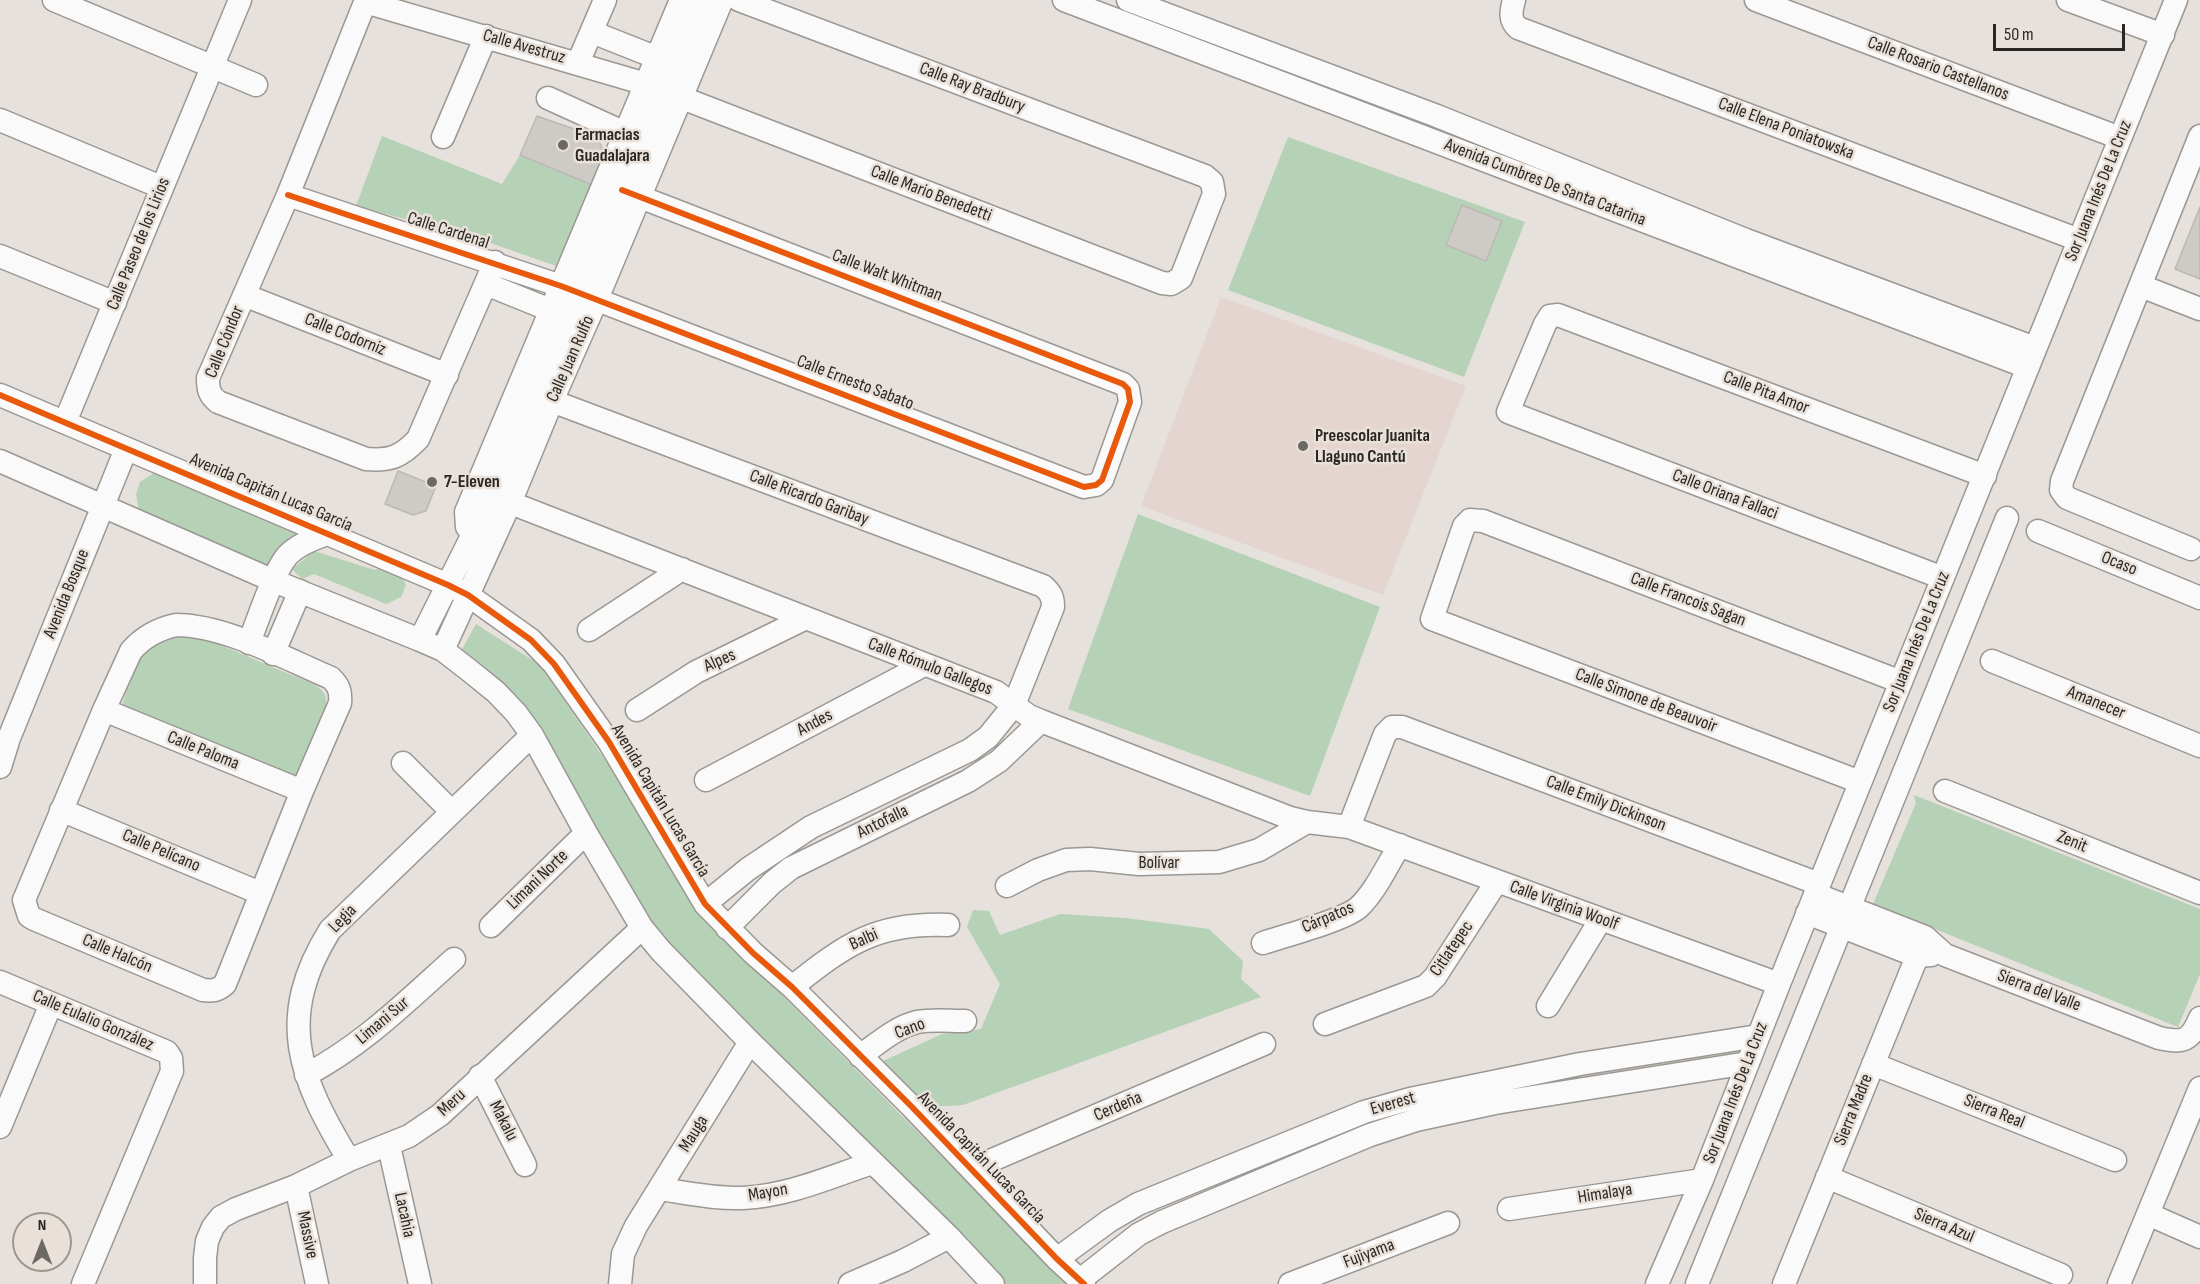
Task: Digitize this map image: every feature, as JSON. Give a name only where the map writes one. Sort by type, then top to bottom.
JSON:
[{"type":"street","points":[[54,0],[104,9],[213,66],[256,85]]},
{"type":"street","points":[[213,66],[240,0]]},
{"type":"street","points":[[578,63],[605,0]]},
{"type":"street","name":"Calle Juan Rulfo","points":[[674,65],[681,0]]},
{"type":"street","name":"Calle Juan Rulfo","points":[[481,542],[467,526],[466,512],[569,318],[579,293],[631,194],[663,91],[704,0]]},
{"type":"street","name":"Calle Juan Rulfo","points":[[442,650],[458,590],[501,499],[544,398],[579,293],[625,133],[663,91],[674,65],[722,0]]},
{"type":"street","name":"Calle Ray Bradbury","points":[[739,0],[1205,176],[1212,182],[1214,194],[1181,278]]},
{"type":"street","name":"Avenida Cumbres De Santa Catarina","points":[[1064,0],[1437,142],[2031,358]]},
{"type":"street","name":"Avenida Cumbres De Santa Catarina","points":[[1128,0],[1446,120],[1746,240],[2031,358]]},
{"type":"street","name":"Calle Rosario Castellanos","points":[[1756,0],[2120,138]]},
{"type":"street","points":[[2068,0],[2163,35]]},
{"type":"street","name":"Sor Juana Inés De La Cruz","points":[[1657,1284],[1702,1180],[2176,0]]},
{"type":"street","name":"Calle Avestruz","points":[[366,1],[578,63],[663,91]]},
{"type":"street","name":"Calle Cóndor","points":[[366,1],[288,195],[208,378],[208,388],[212,397],[218,402],[366,459],[380,460],[405,452],[418,439],[495,262]]},
{"type":"street","name":"Calle Elena Poniatowska","points":[[1514,2],[1512,23],[1518,28],[2079,240]]},
{"type":"street","points":[[592,32],[674,65]]},
{"type":"street","points":[[443,137],[486,36]]},
{"type":"street","name":"Calle Paseo de los Lirios","points":[[65,422],[213,66]]},
{"type":"street","name":"Calle Mario Benedetti","points":[[663,91],[1162,284],[1171,284],[1181,278]]},
{"type":"street","points":[[548,98],[625,133]]},
{"type":"street","points":[[0,120],[161,187]]},
{"type":"street","points":[[1437,142],[1446,120]]},
{"type":"street","points":[[2191,549],[2067,498],[2061,490],[2062,481],[2200,136]]},
{"type":"street","name":"Calle Walt Whitman","points":[[631,194],[1123,384],[1128,389],[1130,402],[1102,480]]},
{"type":"street","name":"Calle Cardenal","points":[[288,195],[495,262],[579,293]]},
{"type":"street","points":[[0,256],[115,303]]},
{"type":"street","points":[[486,284],[569,318]]},
{"type":"street","points":[[2141,286],[2200,309]]},
{"type":"street","name":"Calle Ernesto Sabato","points":[[579,293],[1084,487],[1096,485],[1102,480]]},
{"type":"street","name":"Calle Codorniz","points":[[244,295],[447,375]]},
{"type":"street","name":"Calle Pita Amor","points":[[1508,412],[1547,320],[1550,316],[1558,315],[1984,476]]},
{"type":"street","name":"Avenida Capitán Lucas García","points":[[0,395],[126,450],[329,533],[458,590],[531,640],[554,664],[609,742],[705,904],[792,987],[1082,1282]]},
{"type":"street","name":"Calle Ricardo Garibay","points":[[544,398],[1043,586],[1050,592],[1053,607]]},
{"type":"street","name":"Calle Oriana Fallaci","points":[[1508,412],[1943,578]]},
{"type":"street","name":"Avenida Bosque","points":[[0,768],[4,740],[126,450]]},
{"type":"street","points":[[0,461],[274,581],[442,650],[496,692],[516,713],[532,735],[642,928],[661,951],[993,1284]]},
{"type":"street","name":"Calle Rómulo Gallegos","points":[[501,499],[996,692],[1041,722],[1290,818],[1349,827]]},
{"type":"street","name":"Sor Juana Inés De La Cruz","points":[[1697,1284],[2007,518]]},
{"type":"street","name":"Calle Francois Sagan","points":[[1432,619],[1464,526],[1470,520],[1475,519],[1901,682]]},
{"type":"street","name":"Ocaso","points":[[2038,531],[2200,598]]},
{"type":"street","points":[[249,643],[274,581],[288,556],[306,543],[329,533]]},
{"type":"street","points":[[589,630],[682,568]]},
{"type":"street","name":"Calle Juan Rulfo","points":[[420,640],[458,590]]},
{"type":"street","points":[[273,654],[300,591]]},
{"type":"street","name":"Antofalla","points":[[705,904],[748,868],[802,832],[970,750],[988,737],[1014,705],[1053,607]]},
{"type":"street","name":"Alpes","points":[[637,710],[696,672],[806,618]]},
{"type":"street","name":"Calle Simone de Beauvoir","points":[[1432,619],[1860,782]]},
{"type":"street","name":"Calle Halcón","points":[[176,626],[204,628],[249,643],[273,654],[331,678],[338,685],[341,693],[340,702],[260,893],[225,984],[218,990],[203,990],[29,916],[24,900],[131,651],[143,639],[164,628],[176,626]]},
{"type":"street","name":"Amanecer","points":[[1992,661],[2200,746]]},
{"type":"street","name":"Andes","points":[[706,780],[924,665]]},
{"type":"street","name":"Calle Paloma","points":[[104,710],[302,791]]},
{"type":"street","name":"Antofalla","points":[[727,927],[772,883],[791,868],[968,781],[999,761],[1041,722]]},
{"type":"street","name":"Calle Emily Dickinson","points":[[1349,827],[1385,734],[1392,727],[1402,727],[1814,897],[1846,917],[1921,947]]},
{"type":"street","name":"Legia","points":[[349,1160],[329,1127],[306,1075],[299,1044],[300,1009],[305,985],[320,945],[330,930],[532,735]]},
{"type":"street","points":[[403,763],[452,812]]},
{"type":"street","name":"Zenit","points":[[1945,791],[2200,893]]},
{"type":"street","name":"Calle Pelícano","points":[[61,810],[260,893]]},
{"type":"street","name":"Bolívar","points":[[1007,886],[1038,870],[1066,860],[1090,859],[1139,864],[1220,862],[1259,850],[1307,822]]},
{"type":"street","name":"Calle Virginia Woolf","points":[[1349,827],[1779,984]]},
{"type":"street","name":"Limani Norte","points":[[491,926],[586,833]]},
{"type":"street","name":"Cárpatos","points":[[1263,943],[1343,916],[1357,909],[1367,898],[1400,845]]},
{"type":"street","name":"Citlatepec","points":[[1325,1024],[1426,986],[1435,977],[1497,881]]},
{"type":"street","points":[[1548,1006],[1601,919]]},
{"type":"street","name":"Balbi","points":[[792,987],[852,943],[883,930],[920,924],[948,926]]},
{"type":"street","name":"Meru","points":[[205,1284],[207,1241],[213,1227],[221,1217],[296,1186],[349,1160],[410,1136],[440,1115],[642,928]]},
{"type":"street","name":"Sierra del Valle","points":[[1921,947],[2158,1038],[2178,1041],[2186,1039],[2195,1029],[2200,1018]]},
{"type":"street","name":"Sierra Madre","points":[[1784,1284],[1921,947]]},
{"type":"street","name":"Limani Sur","points":[[306,1075],[335,1060],[361,1040],[454,959]]},
{"type":"street","name":"Calle Eulalio González","points":[[0,982],[167,1052],[171,1058],[172,1071],[83,1284]]},
{"type":"street","points":[[0,1127],[51,1004]]},
{"type":"street","name":"Cano","points":[[860,1056],[896,1031],[915,1023],[935,1020],[965,1021]]},
{"type":"street","name":"Everest","points":[[1057,1259],[1109,1221],[1138,1204],[1364,1112],[1431,1094],[1517,1076],[1758,1036]]},
{"type":"street","name":"Mauga","points":[[620,1284],[623,1254],[636,1226],[750,1042]]},
{"type":"street","name":"Cerdeña","points":[[971,1169],[1264,1044]]},
{"type":"street","name":"Everest","points":[[1082,1282],[1139,1234],[1162,1222],[1370,1135],[1416,1120],[1494,1103],[1748,1063]]},
{"type":"street","name":"Sierra Real","points":[[1873,1064],[2115,1160]]},
{"type":"street","name":"Makalu","points":[[480,1076],[525,1165]]},
{"type":"street","points":[[2119,1284],[2148,1214],[2195,1116],[2200,1088]]},
{"type":"street","name":"Lacahia","points":[[389,1146],[420,1284]]},
{"type":"street","name":"Mayon","points":[[660,1189],[743,1198],[783,1193],[872,1163]]},
{"type":"street","name":"Sierra Azul","points":[[1827,1177],[2061,1275]]},
{"type":"street","name":"Himalaya","points":[[1509,1209],[1702,1180]]},
{"type":"street","name":"Massive","points":[[296,1186],[317,1284]]},
{"type":"street","points":[[2148,1214],[2200,1237]]},
{"type":"street","name":"Fujiyama","points":[[1290,1284],[1449,1223]]},
{"type":"street","points":[[850,1284],[949,1238]]},
{"type":"shaded area","name":"Preescolar Juanita Llaguno Cantú","points":[[1221,297],[1466,386],[1383,595],[1141,506]]},
{"type":"green space","points":[[382,136],[502,184],[520,155],[592,185],[559,267],[479,239],[356,206]]},
{"type":"green space","points":[[1288,137],[1525,222],[1464,377],[1228,290]]},
{"type":"green space","points":[[154,473],[303,533],[271,567],[139,510],[136,495],[140,482]]},
{"type":"green space","points":[[1138,514],[1380,607],[1310,796],[1068,709]]},
{"type":"green space","points":[[314,551],[375,570],[385,566],[401,574],[406,585],[401,597],[386,604],[314,574],[302,579],[292,569]]},
{"type":"green space","points":[[476,624],[540,665],[609,766],[698,910],[1068,1284],[1006,1284],[659,933],[574,791],[461,651]]},
{"type":"green space","points":[[180,635],[201,637],[313,684],[323,691],[326,709],[295,778],[121,709],[134,672],[146,652],[155,644]]},
{"type":"green space","points":[[1914,795],[2200,909],[2200,974],[2178,1027],[1873,904],[1916,803]]},
{"type":"green space","points":[[973,910],[989,911],[1000,935],[1060,914],[1126,918],[1209,929],[1243,961],[1241,979],[1261,997],[963,1105],[928,1107],[881,1062],[942,1034],[981,1029],[1000,984],[967,927]]},
{"type":"building","name":"Farmacias Guadalajara","points":[[537,116],[597,137],[605,154],[592,185],[520,155]]},
{"type":"building","points":[[1462,205],[1502,221],[1486,261],[1446,245]]},
{"type":"building","points":[[2200,207],[2200,279],[2175,269]]},
{"type":"building","points":[[398,471],[436,486],[426,511],[413,515],[385,504]]},
{"type":"cycle path","points":[[288,195],[561,286],[1084,487],[1096,485],[1102,480],[1130,402],[1128,389],[1123,384],[622,190]]},
{"type":"cycle path","points":[[0,395],[448,585],[468,595],[531,640],[554,664],[609,742],[705,904],[912,1107],[1057,1259],[1084,1284]]},
{"type":"place","name":"Farmacias Guadalajara","points":[[563,145]]},
{"type":"place","name":"Preescolar Juanita Llaguno Cantú","points":[[1303,446]]},
{"type":"place","name":"7-Eleven","points":[[432,482]]}]
